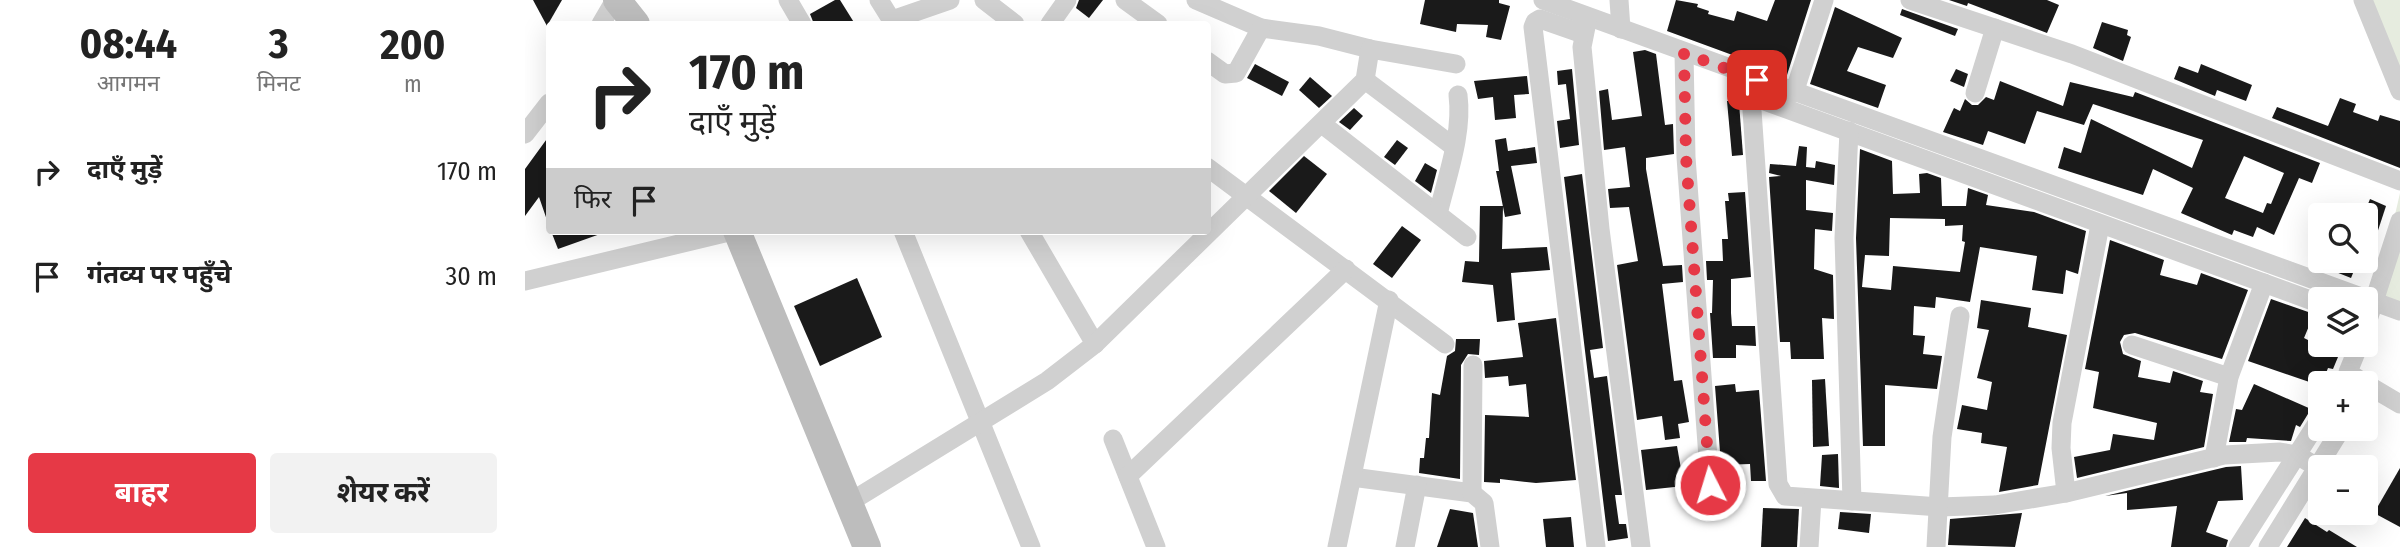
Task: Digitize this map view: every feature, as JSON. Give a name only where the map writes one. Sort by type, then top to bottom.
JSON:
[{"type":"street","points":[[603,21],[616,0],[634,21]]},
{"type":"street","points":[[788,0],[801,21]]},
{"type":"street","points":[[879,0],[889,16],[895,19],[950,0]]},
{"type":"street","points":[[983,0],[1012,21]]},
{"type":"street","points":[[1052,21],[1067,0]]},
{"type":"street","points":[[1125,0],[1154,21]]},
{"type":"street","points":[[1196,0],[1261,29],[1319,36],[1370,49],[1457,64]]},
{"type":"street","points":[[1543,0],[1586,26]]},
{"type":"street","points":[[1619,0],[1621,29]]},
{"type":"street","points":[[1794,93],[1824,0]]},
{"type":"street","points":[[1910,0],[1995,28],[2400,181]]},
{"type":"street","points":[[2363,0],[2400,91]]},
{"type":"street","points":[[1596,547],[1533,27],[1540,19],[1621,29],[1794,93],[1989,160],[2308,292]]},
{"type":"street","points":[[1586,26],[1600,229],[1641,547]]},
{"type":"street","points":[[1975,93],[1995,28]]},
{"type":"street","points":[[1211,64],[1224,74],[1236,73],[1261,29]]},
{"type":"street","points":[[1211,232],[1365,80],[1370,49]]},
{"type":"street","points":[[1684,53],[1687,170],[1710,485]]},
{"type":"street","points":[[1738,73],[1738,85],[1751,96],[2308,299]]},
{"type":"street","points":[[1365,80],[1454,147]]},
{"type":"street","points":[[1438,214],[1454,147],[1459,109],[1458,94]]},
{"type":"street","points":[[1751,96],[1778,484],[1785,496],[1940,507],[1995,505],[2066,493],[2214,458],[2263,452],[2298,455],[2308,461]]},
{"type":"street","points":[[525,134],[546,107]]},
{"type":"street","points":[[1322,124],[1467,237]]},
{"type":"street","points":[[1849,131],[1844,238],[1852,502]]},
{"type":"street","points":[[1211,170],[1445,344]]},
{"type":"street","points":[[2378,289],[2400,221]]},
{"type":"street","points":[[2066,493],[2061,449],[2062,423],[2100,225]]},
{"type":"street","points":[[525,281],[718,235]]},
{"type":"street","points":[[737,235],[867,547]]},
{"type":"street","points":[[905,235],[1031,547]]},
{"type":"street","points":[[1031,235],[1095,344]]},
{"type":"street","points":[[850,502],[1047,381],[1095,344],[1208,235]]},
{"type":"street","points":[[1128,476],[1346,269]]},
{"type":"street","points":[[2214,458],[2229,377],[2263,283]]},
{"type":"street","points":[[1338,547],[1389,300]]},
{"type":"street","points":[[2378,316],[2400,312]]},
{"type":"street","points":[[1936,547],[1943,437],[1960,316]]},
{"type":"street","points":[[2132,345],[2229,377]]},
{"type":"street","points":[[1472,493],[1473,365]]},
{"type":"street","points":[[2378,393],[2400,404]]},
{"type":"street","points":[[2238,547],[2308,438]]},
{"type":"street","points":[[1113,439],[1156,547]]},
{"type":"street","points":[[1352,477],[1472,493],[1484,503],[1490,547]]},
{"type":"street","points":[[2268,547],[2308,482]]},
{"type":"street","points":[[1405,547],[1417,485]]},
{"type":"street","points":[[1809,547],[1812,499]]},
{"type":"shaded area","points":[[2363,0],[2400,0],[2400,91]]},
{"type":"shaded area","points":[[2400,193],[2400,311],[2378,303],[2378,289]]},
{"type":"building","points":[[533,0],[562,0],[550,21],[546,21],[546,24]]},
{"type":"building","points":[[835,0],[840,0],[853,21],[813,21],[810,14]]},
{"type":"building","points":[[1079,0],[1103,0],[1089,18],[1076,8]]},
{"type":"building","points":[[1425,0],[1499,0],[1499,3],[1510,6],[1501,40],[1486,37],[1488,25],[1457,24],[1456,32],[1420,24]]},
{"type":"building","points":[[1676,0],[1698,4],[1697,7],[1709,11],[1708,14],[1734,21],[1737,11],[1767,21],[1775,0],[1811,0],[1787,75],[1667,31]]},
{"type":"building","points":[[1949,0],[2047,0],[2059,5],[2047,33],[1968,3],[1967,6]]},
{"type":"building","points":[[1835,7],[1902,38],[1893,58],[1858,47],[1847,71],[1886,85],[1878,108],[1810,84]]},
{"type":"building","points":[[1902,9],[1958,29],[1955,36],[1900,15]]},
{"type":"building","points":[[2102,22],[2128,30],[2127,35],[2131,37],[2123,61],[2093,48]]},
{"type":"building","points":[[1645,50],[1656,54],[1665,125],[1673,124],[1674,154],[1646,158],[1646,169],[1663,266],[1682,265],[1683,282],[1662,284],[1674,381],[1682,380],[1689,422],[1678,424],[1680,438],[1665,440],[1662,416],[1637,420],[1617,265],[1638,261],[1629,207],[1610,208],[1608,189],[1630,187],[1625,147],[1604,150],[1599,91],[1608,89],[1612,120],[1642,116],[1633,52]]},
{"type":"building","points":[[1255,64],[1289,82],[1282,96],[1247,78]]},
{"type":"building","points":[[2201,64],[2252,85],[2246,101],[2217,90],[2215,96],[2174,79],[2179,66],[2198,73]]},
{"type":"building","points":[[1572,69],[1579,145],[1560,148],[1557,121],[1570,119],[1566,84],[1558,85],[1557,71]]},
{"type":"building","points":[[1956,69],[1968,74],[1964,87],[1950,81]]},
{"type":"building","points":[[1527,76],[1529,94],[1514,95],[1516,118],[1495,120],[1493,97],[1478,99],[1474,81]]},
{"type":"building","points":[[1310,77],[1332,96],[1319,108],[1299,90]]},
{"type":"building","points":[[2000,81],[2063,106],[2070,82],[2133,97],[2135,92],[2320,163],[2312,183],[2299,178],[2274,235],[2257,227],[2253,237],[2234,230],[2232,235],[2181,213],[2193,188],[2153,169],[2143,195],[2058,168],[2064,147],[2081,153],[2091,119],[2192,168],[2203,140],[2093,104],[2084,125],[2037,111],[2025,144],[1988,131],[1983,145],[1943,132],[1954,108],[1960,111],[1965,99],[1972,105],[1978,105],[1986,97],[1994,100]],"holes":[[[2244,156],[2284,173],[2271,204],[2267,203],[2263,213],[2225,198]]]},
{"type":"building","points":[[2340,98],[2356,104],[2353,112],[2378,121],[2380,115],[2400,121],[2400,168],[2272,118],[2277,107],[2328,126]]},
{"type":"building","points":[[1736,100],[1739,103],[1743,155],[1732,156],[1727,101]]},
{"type":"building","points":[[1354,108],[1363,116],[1350,130],[1339,122]]},
{"type":"building","points":[[1506,138],[1508,151],[1535,147],[1537,163],[1511,166],[1521,214],[1505,217],[1496,171],[1499,171],[1495,140]]},
{"type":"building","points":[[546,140],[546,217],[539,197],[525,216],[525,169]]},
{"type":"building","points":[[1397,140],[1408,148],[1395,165],[1384,157]]},
{"type":"building","points":[[1799,146],[1807,147],[1806,167],[1815,168],[1816,161],[1835,165],[1834,185],[1806,180],[1806,210],[1833,213],[1832,231],[1815,229],[1814,269],[1833,275],[1834,319],[1822,318],[1824,359],[1791,359],[1790,342],[1780,342],[1769,177],[1781,176],[1769,173],[1770,164],[1796,166]]},
{"type":"building","points":[[1860,149],[1892,161],[1893,194],[1920,193],[1919,174],[1927,173],[1941,178],[1942,206],[1966,206],[1968,188],[1988,195],[1986,205],[2034,212],[2086,231],[2078,274],[2066,270],[2063,294],[2032,290],[2037,256],[1980,247],[1970,302],[1936,297],[1935,308],[1914,306],[1913,335],[1925,336],[1923,354],[1942,356],[1937,389],[1885,385],[1885,446],[1863,446],[1856,238]],"holes":[[[1890,218],[1945,219],[1945,226],[1963,225],[1962,241],[1965,242],[1960,272],[1893,266],[1891,290],[1862,287],[1865,255],[1889,256]]]},
{"type":"building","points":[[1304,156],[1327,174],[1296,213],[1269,191]]},
{"type":"building","points":[[1425,163],[1437,170],[1431,193],[1415,181]]},
{"type":"building","points":[[1582,174],[1603,348],[1590,350],[1594,378],[1607,376],[1622,495],[1615,495],[1619,524],[1626,524],[1628,538],[1608,541],[1564,177]]},
{"type":"building","points":[[1745,192],[1751,277],[1731,279],[1731,313],[1732,326],[1755,326],[1756,346],[1736,345],[1736,358],[1713,358],[1710,313],[1713,280],[1707,280],[1706,261],[1723,261],[1722,239],[1728,239],[1725,201],[1729,201],[1728,193]]},
{"type":"building","points":[[2370,199],[2386,206],[2378,230],[2378,203],[2368,203]]},
{"type":"building","points":[[1480,206],[1503,206],[1502,249],[1547,247],[1550,270],[1511,273],[1515,320],[1497,322],[1493,285],[1462,282],[1465,261],[1479,262]]},
{"type":"building","points":[[1402,226],[1421,240],[1392,278],[1373,264]]},
{"type":"building","points":[[553,235],[597,235],[558,249]]},
{"type":"building","points":[[2110,240],[2164,260],[2160,275],[2197,285],[2201,273],[2248,290],[2222,359],[2135,333],[2124,335],[2120,342],[2123,354],[2141,361],[2138,377],[2170,383],[2173,371],[2203,381],[2200,392],[2213,394],[2204,447],[2077,478],[2074,457],[2110,450],[2113,434],[2154,440],[2157,423],[2093,408],[2099,372],[2085,369]]},
{"type":"building","points":[[2338,273],[2353,273],[2351,278]]},
{"type":"building","points":[[857,278],[882,337],[820,366],[794,306]]},
{"type":"building","points":[[2271,299],[2308,312],[2308,328],[2304,338],[2308,340],[2308,357],[2338,357],[2333,369],[2308,371],[2308,382],[2248,361]]},
{"type":"building","points":[[1981,300],[2031,308],[2028,327],[2067,335],[2038,485],[1999,492],[2007,447],[1981,443],[1982,433],[1957,429],[1962,405],[1987,410],[1992,382],[1977,378],[1989,330],[1977,328]]},
{"type":"building","points":[[1556,318],[1576,480],[1536,483],[1500,479],[1500,483],[1484,482],[1485,415],[1529,417],[1526,384],[1509,386],[1508,376],[1485,378],[1484,361],[1523,357],[1518,323]]},
{"type":"building","points":[[1456,339],[1480,339],[1479,355],[1468,354],[1461,365],[1460,479],[1419,473],[1420,458],[1424,458],[1426,438],[1429,438],[1432,393],[1440,395],[1447,356],[1455,351]]},
{"type":"building","points":[[1825,379],[1829,446],[1813,447],[1812,380]]},
{"type":"building","points":[[1735,384],[1736,392],[1759,390],[1766,481],[1751,481],[1750,464],[1721,465],[1715,386]]},
{"type":"building","points":[[2254,384],[2308,408],[2308,414],[2300,427],[2296,425],[2291,441],[2247,438],[2246,442],[2229,442],[2236,409],[2242,410]]},
{"type":"building","points":[[1677,446],[1684,486],[1646,490],[1641,450]]},
{"type":"building","points":[[1838,454],[1839,488],[1820,486],[1822,455]]},
{"type":"building","points":[[2241,466],[2243,500],[2218,501],[2206,532],[2228,540],[2226,547],[2171,547],[2177,506],[2127,510],[2127,493],[2105,496],[2226,467]]},
{"type":"building","points":[[2400,468],[2400,527],[2378,515],[2378,506]]},
{"type":"building","points":[[1763,508],[1799,509],[1797,547],[1761,547]]},
{"type":"building","points":[[1450,509],[1473,513],[1478,547],[1437,547]]},
{"type":"building","points":[[1840,512],[1871,514],[1869,533],[1838,529]]},
{"type":"building","points":[[2022,513],[2015,547],[1948,545],[1950,519]]},
{"type":"building","points":[[1571,517],[1574,547],[1546,547],[1543,519]]},
{"type":"building","points":[[2305,518],[2308,525],[2316,525],[2327,532],[2329,530],[2357,547],[2287,547]]},
{"type":"route","points":[[1710,485],[1686,157],[1684,53],[1757,80]]}]
